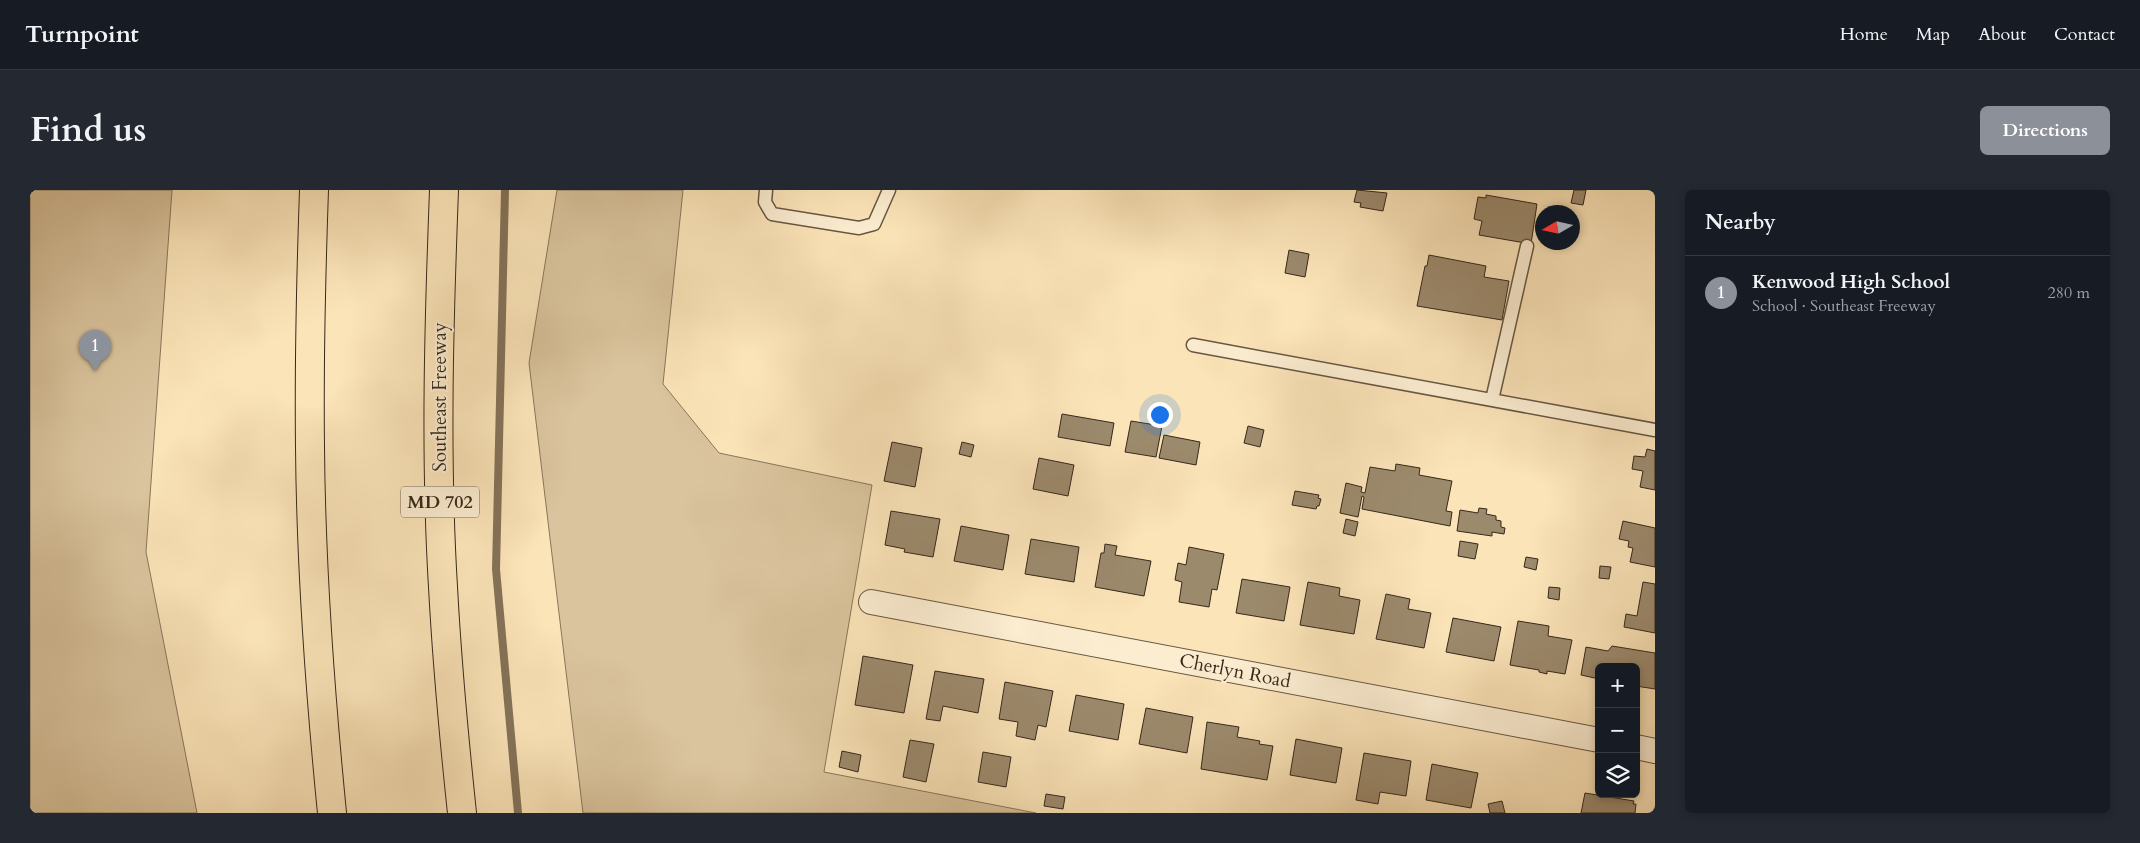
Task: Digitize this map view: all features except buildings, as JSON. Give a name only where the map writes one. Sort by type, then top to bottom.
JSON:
[{"type":"highway","points":[[314,190],[310,301],[310,448],[324,731],[332,813]]},
{"type":"highway","name":"Southeast Freeway","points":[[444,190],[440,301],[439,434],[442,557],[453,722],[462,813]]},
{"type":"street","name":"Cherlyn Road","points":[[871,602],[1595,739]]},
{"type":"street","points":[[1640,748],[1655,750]]},
{"type":"lane","points":[[766,190],[765,202],[772,214],[859,228],[874,224],[889,190]]},
{"type":"lane","points":[[1492,400],[1527,246]]},
{"type":"lane","points":[[1193,345],[1655,430]]},
{"type":"shaded area","points":[[30,190],[172,190],[146,552],[197,813],[30,813]]},
{"type":"shaded area","points":[[557,190],[683,190],[663,384],[719,453],[872,485],[824,772],[1036,813],[583,813],[529,363]]},
{"type":"waterway","points":[[505,190],[496,569],[518,813]]},
{"type":"place","name":"Kenwood High School","points":[[95,371]]}]
